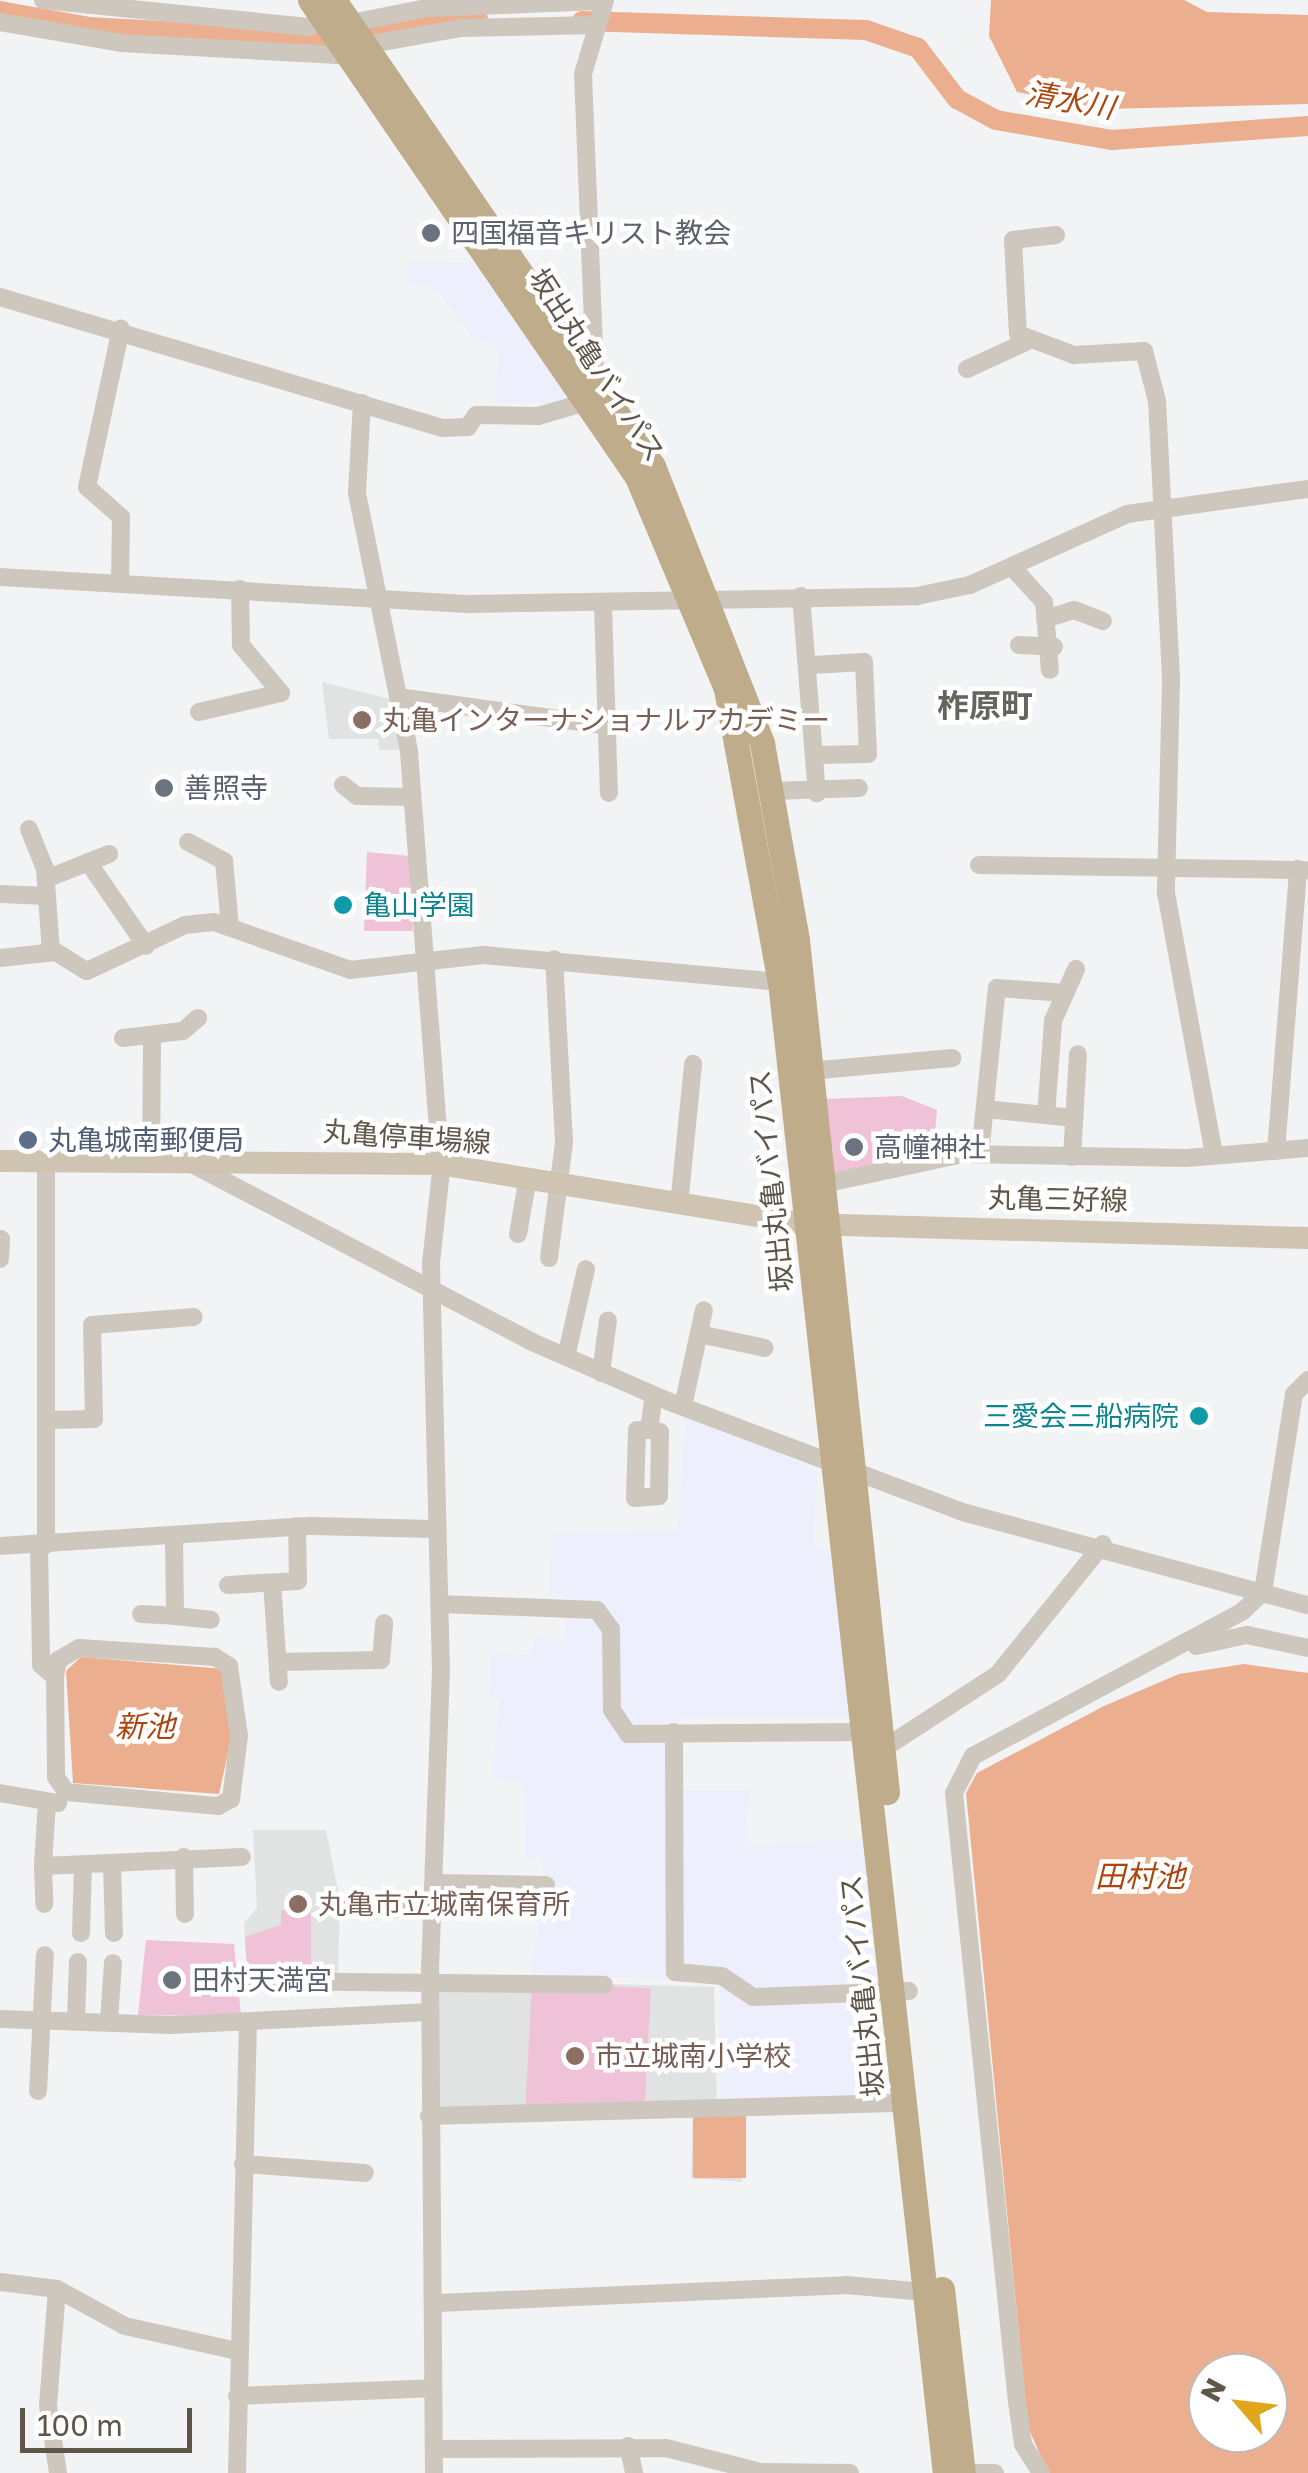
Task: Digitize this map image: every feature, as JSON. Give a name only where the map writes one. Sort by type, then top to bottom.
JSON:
[{"type":"highway","name":"坂出丸亀バイパス","points":[[323,6],[350,23],[358,50],[590,401],[637,477],[702,604],[739,742],[809,1071],[819,1185],[815,1224]]},
{"type":"highway","name":"坂出丸亀バイパス","points":[[323,6],[595,373],[653,466],[772,792],[840,1468],[900,1992],[963,2473]]},
{"type":"highway","name":"坂出丸亀バイパス","points":[[900,1992],[905,2103],[945,2473]]},
{"type":"main road","name":"丸亀停車場線","points":[[0,1161],[181,1158],[439,1164],[815,1224]]},
{"type":"main road","name":"丸亀三好線","points":[[815,1224],[1308,1238]]},
{"type":"street","points":[[42,0],[289,26],[323,6]]},
{"type":"street","points":[[350,23],[459,3],[605,1],[583,74],[595,373]]},
{"type":"street","points":[[0,22],[121,43],[358,50],[446,29],[596,26]]},
{"type":"street","points":[[1026,342],[1014,323],[1012,240],[1056,235]]},
{"type":"street","points":[[0,297],[121,329],[456,430],[476,415],[538,416],[590,401]]},
{"type":"street","points":[[120,582],[121,517],[87,488],[121,329]]},
{"type":"street","points":[[967,369],[1026,342],[1074,355],[1144,351],[1164,505],[1167,866],[1180,995],[1214,1155]]},
{"type":"street","points":[[362,402],[358,493],[398,698],[411,797],[418,962],[439,1164],[432,1529],[441,1604],[429,2116],[438,2303],[432,2388],[434,2473]]},
{"type":"street","points":[[0,577],[240,588],[379,600],[702,604],[802,596],[917,596],[1012,567],[1095,524],[1164,505],[1308,489]]},
{"type":"street","points":[[1012,567],[1044,602],[1054,646],[1050,670]]},
{"type":"street","points":[[199,712],[281,694],[242,645],[240,588]]},
{"type":"street","points":[[802,596],[813,665],[818,793]]},
{"type":"street","points":[[603,604],[603,725],[609,793]]},
{"type":"street","points":[[1045,619],[1074,610],[1102,621]]},
{"type":"street","points":[[1019,645],[1054,646]]},
{"type":"street","points":[[813,665],[864,662],[868,754],[815,755]]},
{"type":"street","points":[[398,698],[603,725]]},
{"type":"street","points":[[343,786],[357,796],[411,797]]},
{"type":"street","points":[[772,792],[818,793],[859,788]]},
{"type":"street","points":[[29,829],[46,888],[50,952]]},
{"type":"street","points":[[188,842],[224,861],[230,927]]},
{"type":"street","points":[[0,894],[46,888],[109,854]]},
{"type":"street","points":[[88,862],[146,946]]},
{"type":"street","points":[[979,865],[1303,869],[1276,1151]]},
{"type":"street","points":[[0,958],[50,952],[87,970],[185,925],[230,927],[322,966],[554,959],[791,983]]},
{"type":"street","points":[[549,1258],[560,1183],[554,959]]},
{"type":"street","points":[[1046,1115],[1053,1020],[1076,969]]},
{"type":"street","points":[[980,1154],[998,988],[1066,993]]},
{"type":"street","points":[[123,1038],[184,1032],[198,1018]]},
{"type":"street","points":[[151,1158],[152,1035]]},
{"type":"street","points":[[1072,1157],[1078,1054]]},
{"type":"street","points":[[809,1071],[952,1058]]},
{"type":"street","points":[[679,1205],[693,1064]]},
{"type":"street","points":[[985,1109],[1074,1118]]},
{"type":"street","points":[[819,1185],[980,1154],[1214,1155],[1308,1148]]},
{"type":"street","points":[[181,1158],[434,1293],[654,1396],[966,1513],[1103,1544],[1308,1605]]},
{"type":"street","points":[[46,1160],[51,1420],[40,1666],[55,1676]]},
{"type":"street","points":[[518,1234],[528,1177]]},
{"type":"street","points":[[0,1259],[1,1239]]},
{"type":"street","points":[[566,1357],[586,1270]]},
{"type":"street","points":[[683,1406],[704,1310]]},
{"type":"street","points":[[51,1420],[94,1419],[92,1325],[194,1317]]},
{"type":"street","points":[[601,1373],[608,1320]]},
{"type":"street","points":[[698,1334],[766,1348]]},
{"type":"street","points":[[1042,2473],[1023,2444],[1016,2402],[954,1793],[973,1756],[1131,1674],[1263,1592],[1294,1394],[1308,1380]]},
{"type":"street","points":[[649,1430],[654,1396]]},
{"type":"street","points":[[0,1546],[174,1540],[297,1526],[432,1529]]},
{"type":"street","points":[[228,1585],[298,1582],[297,1526]]},
{"type":"street","points":[[174,1540],[175,1616]]},
{"type":"street","points":[[441,1604],[597,1610],[611,1629],[614,1720],[628,1734],[674,1732],[873,1741],[998,1674],[1103,1544]]},
{"type":"street","points":[[272,1583],[278,1672],[381,1660],[384,1622]]},
{"type":"street","points":[[141,1614],[211,1620]]},
{"type":"street","points":[[1131,1674],[1222,1636],[1308,1648]]},
{"type":"street","points":[[79,1648],[215,1658],[234,1677],[232,1798],[218,1806],[66,1792],[56,1777],[58,1660],[79,1648]]},
{"type":"street","points":[[674,1732],[676,1972],[722,1976],[753,1997],[900,1992]]},
{"type":"street","points":[[0,1792],[62,1802],[66,1792]]},
{"type":"street","points":[[44,1904],[47,1802]]},
{"type":"street","points":[[184,1857],[185,1914]]},
{"type":"street","points":[[43,1866],[242,1857]]},
{"type":"street","points":[[112,1864],[114,1934]]},
{"type":"street","points":[[81,1933],[83,1867]]},
{"type":"street","points":[[436,1883],[546,1886]]},
{"type":"street","points":[[340,1906],[434,1910]]},
{"type":"street","points":[[38,2090],[46,1955]]},
{"type":"street","points":[[76,2021],[78,1962]]},
{"type":"street","points":[[109,2022],[113,1964]]},
{"type":"street","points":[[245,1981],[431,1979],[604,1986]]},
{"type":"street","points":[[0,2019],[248,2023],[430,2012]]},
{"type":"street","points":[[237,2473],[248,2023]]},
{"type":"street","points":[[429,2116],[905,2103]]},
{"type":"street","points":[[243,2164],[365,2173]]},
{"type":"street","points":[[0,2282],[57,2288],[125,2326],[238,2351]]},
{"type":"street","points":[[438,2303],[846,2285],[925,2292]]},
{"type":"street","points":[[57,2288],[48,2406],[58,2473]]},
{"type":"street","points":[[237,2396],[432,2388]]},
{"type":"street","points":[[435,2449],[628,2446],[760,2472],[850,2473]]},
{"type":"street","points":[[628,2446],[634,2473]]},
{"type":"street","points":[[974,2473],[995,2473]]},
{"type":"shaded area","points":[[409,261],[480,263],[579,404],[494,402],[500,349],[472,336],[433,285],[408,283]]},
{"type":"shaded area","name":"丸亀インターナショナルアカデミー","points":[[322,682],[394,700],[401,750],[379,750],[378,739],[329,739]]},
{"type":"shaded area","points":[[367,852],[410,856],[413,931],[364,931]]},
{"type":"shaded area","points":[[902,1096],[937,1110],[935,1132],[952,1153],[832,1180],[822,1099]]},
{"type":"shaded area","points":[[686,1411],[817,1471],[813,1548],[830,1550],[851,1717],[681,1717],[679,1790],[749,1791],[746,1846],[862,1839],[880,2002],[866,2004],[869,2080],[887,2080],[890,2095],[719,2105],[720,1981],[530,1974],[546,1885],[541,1858],[525,1856],[524,1781],[493,1779],[499,1699],[489,1697],[491,1653],[532,1655],[533,1639],[565,1640],[564,1595],[550,1594],[551,1534],[678,1531]]},
{"type":"shaded area","name":"丸亀市立城南保育所","points":[[253,1830],[326,1830],[340,1901],[338,1974],[247,1970],[244,1923],[257,1908]]},
{"type":"shaded area","points":[[311,1904],[311,1972],[247,1970],[245,1937],[281,1925],[281,1911]]},
{"type":"shaded area","points":[[146,1940],[234,1944],[241,2016],[138,2015]]},
{"type":"shaded area","name":"市立城南小学校","points":[[438,1979],[714,1987],[717,2107],[743,2182],[691,2178],[693,2114],[437,2111]]},
{"type":"shaded area","points":[[532,1982],[651,1988],[644,2116],[525,2110]]},
{"type":"water","points":[[991,0],[1184,0],[1207,12],[1308,15],[1308,104],[1104,109],[1017,92],[989,36]]},
{"type":"water","name":"新池","points":[[81,1657],[224,1669],[233,1730],[219,1794],[73,1783],[66,1671]]},
{"type":"water","name":"田村池","points":[[1244,1664],[1308,1673],[1308,2473],[1048,2473],[1028,2427],[966,1793],[977,1773],[1104,1706],[1179,1674]]},
{"type":"water","points":[[693,2114],[746,2114],[746,2178],[693,2178]]},
{"type":"waterway","name":"清水川","points":[[0,11],[89,27],[325,40]]},
{"type":"waterway","name":"清水川","points":[[374,32],[478,20]]},
{"type":"waterway","name":"清水川","points":[[582,21],[866,30],[918,48],[957,99],[996,120],[1112,140],[1308,126]]},
{"type":"place","name":"四国福音キリスト教会","points":[[431,233]]},
{"type":"place","name":"丸亀インターナショナルアカデミー","points":[[362,720]]},
{"type":"place","name":"善照寺","points":[[164,788]]},
{"type":"place","name":"亀山学園","points":[[343,905]]},
{"type":"place","name":"丸亀城南郵便局","points":[[28,1140]]},
{"type":"place","name":"高幢神社","points":[[854,1147]]},
{"type":"place","name":"三愛会三船病院","points":[[1199,1416]]},
{"type":"place","name":"丸亀市立城南保育所","points":[[298,1904]]},
{"type":"place","name":"田村天満宮","points":[[172,1980]]},
{"type":"place","name":"市立城南小学校","points":[[575,2056]]},
{"type":"district","name":"柞原町","points":[[985,705]]}]
